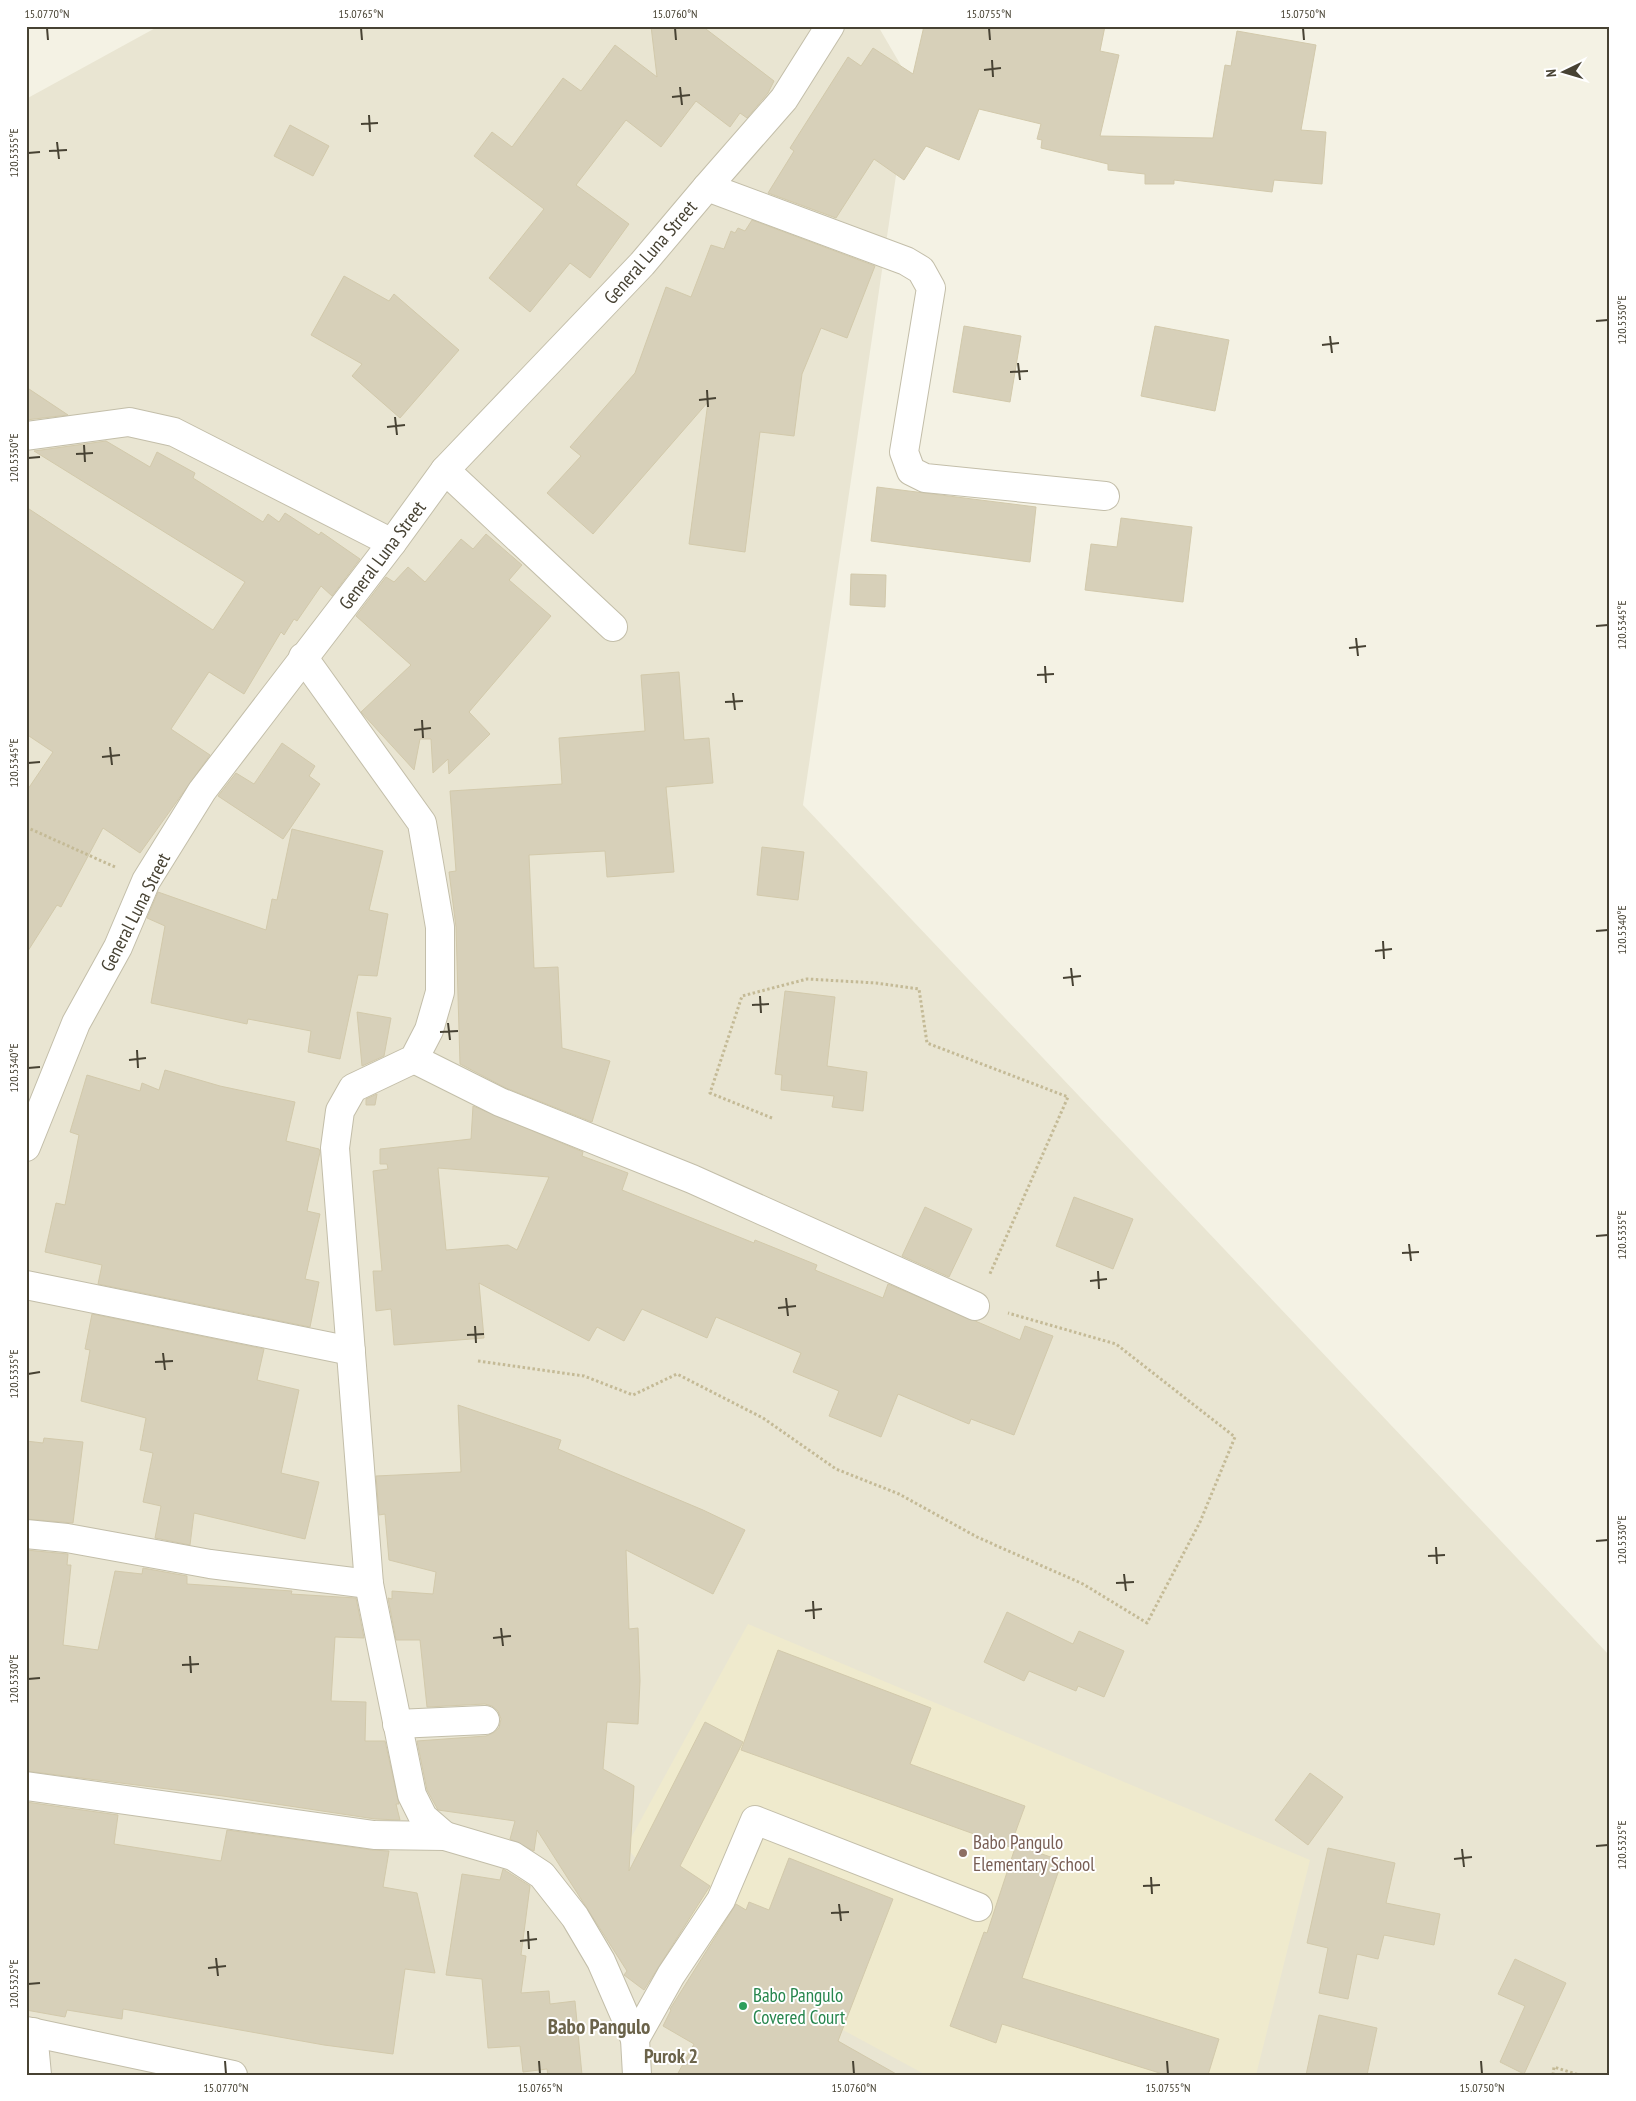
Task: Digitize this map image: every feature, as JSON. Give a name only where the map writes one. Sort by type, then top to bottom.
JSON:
[{"type":"street","name":"General Luna Street","points":[[26,1147],[76,1023],[118,947],[146,881],[202,791],[392,543],[445,470],[642,264],[707,186],[784,99],[830,26]]},
{"type":"street","points":[[707,186],[906,261],[921,270],[932,288],[904,452],[911,471],[925,478],[1105,496]]},
{"type":"street","points":[[26,436],[129,422],[174,432],[392,543]]},
{"type":"street","points":[[445,470],[613,627]]},
{"type":"street","points":[[303,658],[422,823],[440,927],[440,992],[429,1030],[414,1059],[353,1088],[340,1111],[335,1148],[368,1584],[412,1795],[423,1817],[445,1836]]},
{"type":"street","points":[[414,1059],[500,1102],[692,1179],[975,1306]]},
{"type":"street","points":[[26,1286],[351,1351]]},
{"type":"street","points":[[26,1534],[68,1538],[210,1564],[368,1584]]},
{"type":"street","points":[[396,1724],[485,1720]]},
{"type":"street","points":[[26,1786],[374,1835],[445,1836],[514,1856],[542,1875],[575,1917],[601,1961],[635,2039],[637,2075]]},
{"type":"street","points":[[635,2039],[671,1975],[722,1900],[755,1820],[978,1907]]},
{"type":"street","points":[[37,2075],[30,2031],[233,2075]]},
{"type":"path","points":[[26,828],[146,881]]},
{"type":"path","points":[[772,1118],[710,1093],[742,996],[807,980],[876,983],[919,989],[926,1043],[1068,1097],[1005,1242]]},
{"type":"path","points":[[478,1361],[584,1376],[633,1395],[677,1374],[764,1418],[836,1469],[900,1494],[977,1537],[1083,1584],[1147,1623],[1200,1522],[1236,1438],[1116,1344],[1019,1316],[975,1306]]},
{"type":"path","points":[[1553,2075],[1554,2067],[1579,2075]]},
{"type":"shaded area","name":"Babo Pangulo","points":[[159,26],[878,26],[910,81],[803,805],[1610,1656],[1610,2075],[26,2075],[26,99]]},
{"type":"shaded area","name":"Babo Pangulo Elementary School","points":[[748,1624],[1310,1860],[1256,2075],[926,2075],[729,1968],[626,1847]]},
{"type":"building","points":[[651,26],[702,26],[774,81],[768,93],[747,118],[740,113],[730,127],[696,101],[661,147],[626,120],[576,185],[629,224],[590,278],[570,263],[530,312],[489,278],[544,209],[474,156],[492,132],[512,147],[563,78],[581,91],[615,45],[657,77]]},
{"type":"building","points":[[924,26],[1105,26],[1100,51],[1119,55],[1100,136],[1213,138],[1225,65],[1231,66],[1237,31],[1316,45],[1301,130],[1326,132],[1322,184],[1274,180],[1272,192],[1174,180],[1174,184],[1145,184],[1145,174],[1108,170],[1108,164],[1041,148],[1042,140],[1037,139],[1041,124],[979,109],[959,160],[926,146],[904,180],[874,159],[836,218],[768,193],[794,151],[790,148],[848,57],[861,66],[873,48],[913,74]]},
{"type":"building","points":[[290,125],[329,146],[313,176],[274,156]]},
{"type":"building","points":[[752,220],[875,266],[847,338],[821,328],[802,374],[794,436],[760,432],[745,552],[689,544],[708,402],[593,534],[547,493],[581,456],[570,447],[635,373],[666,287],[691,297],[711,245],[724,249],[731,231],[735,233],[738,228],[745,231]]},
{"type":"building","points":[[344,276],[389,301],[394,294],[459,350],[400,418],[352,376],[362,364],[311,335]]},
{"type":"building","points":[[964,326],[1021,336],[1010,402],[953,392]]},
{"type":"building","points":[[1155,326],[1229,340],[1215,411],[1141,396]]},
{"type":"building","points":[[26,387],[68,415],[26,420]]},
{"type":"building","points":[[106,441],[150,467],[157,452],[195,473],[193,478],[263,522],[268,514],[279,522],[285,513],[319,535],[321,532],[360,559],[332,596],[321,586],[297,621],[294,619],[284,635],[281,632],[244,694],[209,672],[171,729],[210,755],[140,853],[103,828],[61,907],[57,905],[26,954],[26,792],[53,752],[26,734],[26,507],[213,630],[245,582],[34,451]]},
{"type":"building","points":[[877,487],[1036,507],[1030,562],[871,541]]},
{"type":"building","points":[[1121,518],[1192,527],[1183,602],[1085,590],[1091,544],[1117,547]]},
{"type":"building","points":[[486,534],[522,565],[509,580],[551,616],[469,712],[490,734],[449,774],[448,759],[433,773],[431,739],[420,739],[414,770],[361,712],[411,665],[356,616],[386,577],[394,582],[408,567],[425,582],[461,539],[473,549]]},
{"type":"building","points":[[851,574],[886,575],[885,607],[850,605]]},
{"type":"building","points":[[679,672],[684,740],[709,738],[713,783],[666,787],[674,872],[607,877],[605,851],[529,855],[534,968],[558,967],[562,1048],[610,1061],[592,1122],[506,1088],[460,1064],[456,927],[449,872],[456,871],[450,791],[562,784],[559,738],[645,731],[641,675]]},
{"type":"building","points":[[282,743],[315,766],[309,776],[320,784],[283,839],[218,796],[236,773],[254,784]]},
{"type":"building","points":[[292,829],[383,851],[369,910],[388,914],[377,976],[358,975],[340,1059],[308,1052],[311,1031],[248,1019],[247,1024],[151,1003],[165,926],[147,918],[158,892],[266,930],[272,899],[277,900]]},
{"type":"building","points":[[762,847],[804,852],[798,900],[757,895]]},
{"type":"building","points":[[785,991],[835,997],[827,1066],[867,1072],[863,1111],[832,1107],[834,1096],[781,1090],[782,1075],[775,1074]]},
{"type":"building","points":[[357,1012],[391,1018],[384,1056],[362,1066]]},
{"type":"building","points":[[165,1070],[220,1086],[295,1102],[286,1141],[319,1149],[320,1152],[307,1211],[320,1214],[305,1279],[319,1282],[310,1327],[98,1284],[102,1265],[45,1252],[56,1203],[65,1205],[79,1135],[70,1132],[87,1075],[140,1091],[142,1083],[159,1090]]},
{"type":"building","points":[[377,1094],[375,1105],[366,1105],[366,1099]]},
{"type":"building","points":[[473,1106],[583,1152],[582,1156],[628,1173],[622,1190],[754,1243],[755,1240],[817,1265],[815,1270],[883,1298],[888,1284],[1020,1340],[1025,1326],[1053,1336],[1014,1435],[971,1419],[969,1424],[898,1394],[881,1437],[829,1416],[839,1391],[793,1372],[801,1353],[716,1317],[707,1338],[642,1309],[624,1341],[597,1327],[589,1341],[479,1283],[484,1338],[394,1345],[391,1309],[376,1311],[373,1271],[382,1271],[373,1171],[388,1169],[387,1164],[380,1164],[380,1149],[471,1139]],"holes":[[[438,1168],[549,1177],[517,1250],[508,1245],[446,1250]]]},
{"type":"building","points":[[1074,1197],[1133,1219],[1113,1269],[1056,1246]]},
{"type":"building","points":[[925,1207],[972,1229],[949,1277],[902,1256]]},
{"type":"building","points":[[92,1314],[264,1349],[257,1380],[299,1390],[281,1473],[319,1482],[305,1539],[194,1513],[190,1545],[155,1538],[161,1506],[143,1502],[153,1453],[140,1450],[146,1418],[81,1401],[90,1350],[85,1349]]},
{"type":"building","points":[[458,1405],[561,1440],[558,1449],[703,1510],[745,1530],[713,1594],[626,1550],[629,1629],[638,1628],[640,1681],[638,1724],[607,1722],[603,1769],[634,1786],[629,1871],[705,1722],[743,1742],[680,1866],[710,1886],[644,1990],[624,1975],[627,1971],[537,1830],[534,1851],[510,1839],[515,1821],[438,1810],[427,1790],[417,1741],[486,1736],[499,1728],[501,1719],[498,1711],[492,1706],[485,1704],[427,1707],[420,1640],[396,1640],[388,1598],[392,1599],[392,1591],[433,1594],[436,1572],[389,1560],[385,1514],[379,1515],[376,1476],[461,1472]]},
{"type":"building","points":[[44,1438],[83,1442],[73,1523],[26,1519],[26,1441],[43,1443]]},
{"type":"building","points":[[26,1550],[68,1554],[67,1565],[71,1565],[63,1645],[98,1650],[115,1571],[142,1574],[143,1568],[187,1576],[187,1584],[292,1591],[291,1594],[356,1598],[364,1638],[335,1637],[331,1701],[366,1702],[365,1741],[385,1741],[399,1804],[396,1804],[400,1820],[375,1819],[223,1796],[26,1771]]},
{"type":"building","points":[[1007,1612],[1073,1644],[1079,1631],[1124,1651],[1104,1697],[1078,1686],[1076,1691],[1029,1671],[1024,1681],[984,1662]]},
{"type":"building","points":[[778,1650],[931,1708],[910,1764],[1025,1806],[1010,1847],[741,1750]]},
{"type":"building","points":[[1310,1773],[1343,1797],[1308,1845],[1275,1820]]},
{"type":"building","points":[[26,1802],[118,1815],[114,1844],[221,1861],[227,1830],[389,1851],[383,1887],[417,1893],[435,1973],[405,1969],[393,2054],[324,2045],[123,2009],[122,2019],[67,2010],[65,2017],[26,2010]]},
{"type":"building","points":[[1016,1845],[1062,1861],[1022,1978],[1219,2039],[1208,2075],[1166,2075],[1002,2024],[996,2043],[950,2026],[984,1932],[987,1933]]},
{"type":"building","points":[[1328,1848],[1395,1863],[1386,1903],[1440,1914],[1434,1945],[1384,1935],[1378,1959],[1357,1954],[1348,1999],[1319,1993],[1328,1948],[1307,1943]]},
{"type":"building","points":[[789,1858],[893,1899],[838,2041],[898,2075],[677,2075],[694,2044],[663,2026],[670,2009],[736,1904],[746,1910],[749,1902],[769,1910]]},
{"type":"building","points":[[503,1869],[530,1886],[521,1955],[526,1956],[521,1993],[549,1991],[550,2004],[575,2001],[582,2075],[548,2075],[547,2069],[523,2072],[520,2046],[488,2048],[482,1979],[446,1975],[462,1874],[500,1880]]},
{"type":"building","points":[[1515,1959],[1566,1983],[1524,2074],[1500,2062],[1525,2006],[1498,1994]]},
{"type":"building","points":[[1319,2015],[1377,2028],[1367,2075],[1306,2075]]},
{"type":"place","name":"Babo Pangulo Elementary School","points":[[963,1853]]},
{"type":"place","name":"Babo Pangulo Covered Court","points":[[743,2006]]},
{"type":"district","name":"Babo Pangulo","points":[[599,2027]]},
{"type":"district","name":"Purok 2","points":[[671,2056]]}]
